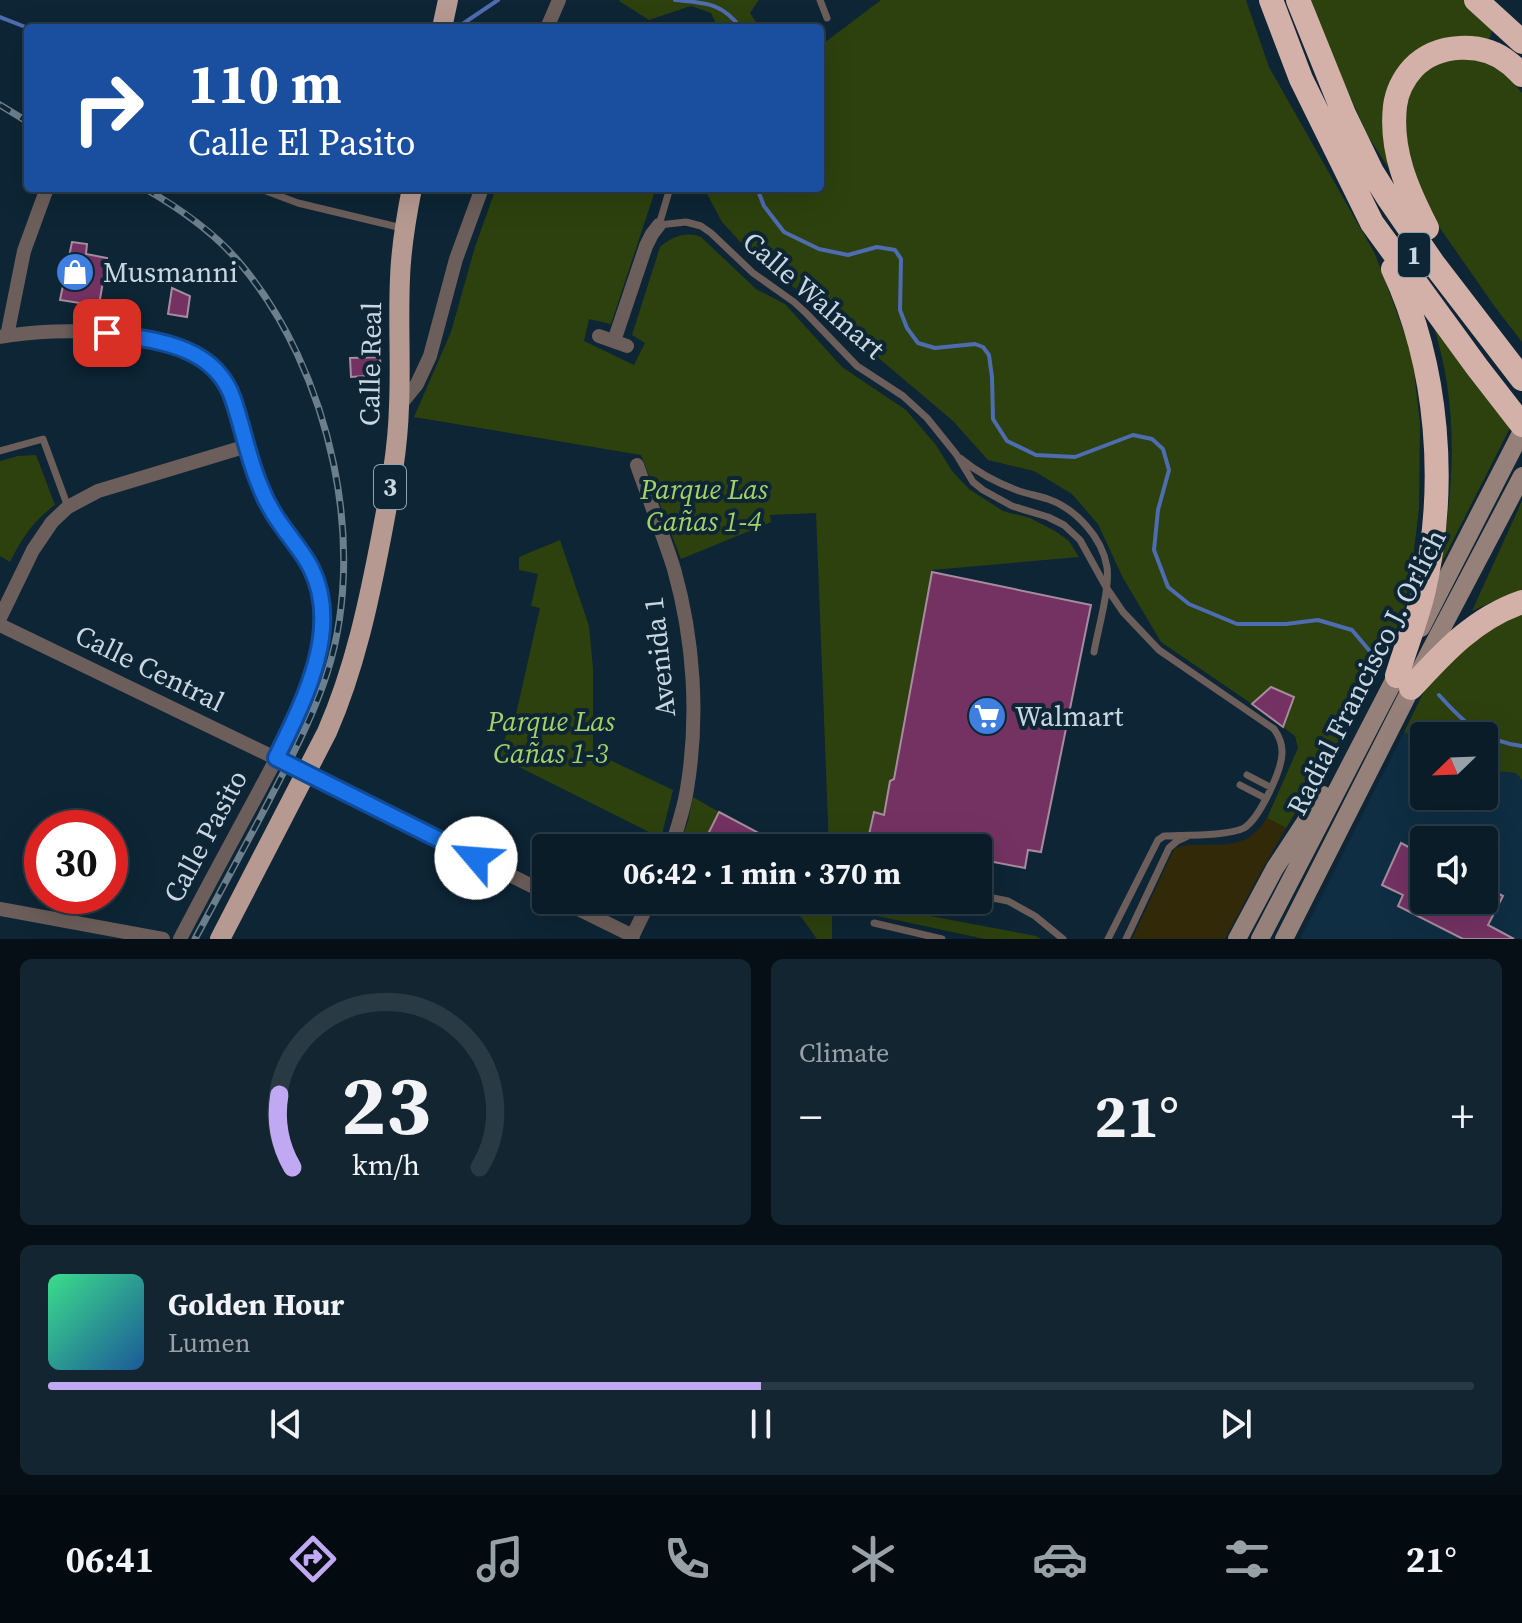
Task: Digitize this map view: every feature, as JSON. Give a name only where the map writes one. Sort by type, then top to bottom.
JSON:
[{"type":"highway","name":"1","points":[[1271,0],[1301,79],[1359,148],[1433,263],[1517,367]]},
{"type":"highway","name":"1","points":[[1298,0],[1335,121],[1372,223],[1522,428]]},
{"type":"highway","points":[[1476,0],[1522,42]]},
{"type":"highway","points":[[1427,228],[1407,189],[1399,163],[1394,110],[1401,84],[1419,63],[1445,49],[1485,51],[1507,61],[1522,75]]},
{"type":"highway","name":"1","points":[[1335,121],[1381,167],[1427,228],[1517,367],[1522,401]]},
{"type":"highway","name":"1","points":[[1335,121],[1431,279],[1517,367]]},
{"type":"highway","points":[[1372,223],[1409,306],[1420,339],[1427,368],[1436,458],[1434,523],[1404,682]]},
{"type":"highway","points":[[1404,682],[1472,627],[1494,613],[1522,602]]},
{"type":"main road","points":[[443,24],[448,0]]},
{"type":"main road","name":"Calle Real","points":[[220,939],[340,701],[363,624],[396,448],[400,276],[411,192]]},
{"type":"main road","name":"Radial Francisco J. Orlich","points":[[1284,939],[1522,428]]},
{"type":"main road","name":"Radial Francisco J. Orlich","points":[[1260,939],[1381,705],[1404,682],[1522,476]]},
{"type":"main road","points":[[1237,939],[1275,868],[1381,705]]},
{"type":"street","points":[[549,24],[559,0]]},
{"type":"street","points":[[4,337],[24,251],[46,192]]},
{"type":"street","points":[[399,406],[417,384],[430,356],[456,259],[481,192]]},
{"type":"street","points":[[599,336],[621,344],[646,246],[659,225]]},
{"type":"street","name":"Calle Pasito","points":[[4,337],[86,331],[156,341],[184,348],[206,360],[222,377],[233,396],[259,484],[269,506],[311,567],[318,584],[322,604],[321,629],[317,658],[307,691],[276,758],[180,939]]},
{"type":"street","points":[[0,618],[33,550],[52,522],[68,507],[98,491],[247,446]]},
{"type":"street","name":"Avenida 1","points":[[637,465],[674,570],[690,654],[693,740],[687,791],[675,834]]},
{"type":"street","name":"Calle Central","points":[[0,625],[532,886]]},
{"type":"street","points":[[0,909],[163,939]]},
{"type":"street","points":[[587,914],[632,937],[643,914]]},
{"type":"lane","points":[[820,0],[827,18]]},
{"type":"lane","points":[[269,192],[298,203],[404,228]]},
{"type":"lane","points":[[659,225],[669,192]]},
{"type":"lane","name":"Calle Walmart","points":[[659,225],[686,222],[711,233],[753,273],[794,302],[857,366],[917,407],[956,454],[973,482],[1012,506],[1064,525],[1080,540],[1106,587],[1140,632],[1159,650],[1274,729],[1280,737],[1282,761],[1251,822],[1244,828],[1224,833],[1164,836],[1158,840],[1108,939]]},
{"type":"lane","points":[[0,451],[43,439],[68,507]]},
{"type":"lane","name":"Calle Walmart","points":[[956,454],[977,472],[1018,491],[1060,504],[1082,520],[1101,549],[1107,567],[1106,587]]},
{"type":"lane","points":[[1094,652],[1106,587]]},
{"type":"lane","points":[[1247,775],[1270,787]]},
{"type":"lane","points":[[1240,785],[1265,798]]},
{"type":"lane","points":[[1126,939],[1169,848],[1194,834]]},
{"type":"lane","points":[[992,898],[1008,901],[1035,916],[1063,939]]},
{"type":"lane","points":[[874,923],[942,939]]},
{"type":"shaded area","points":[[1404,732],[1410,735],[1410,810],[1498,810],[1498,771],[1516,773],[1522,780],[1522,939],[1300,939]]},
{"type":"green space","points":[[759,0],[750,13],[757,24],[716,24],[711,13],[691,6],[649,20],[619,1]]},
{"type":"green space","points":[[881,0],[1246,0],[1269,67],[1375,254],[1412,353],[1420,424],[1419,508],[1403,614],[1356,714],[1286,828],[1267,818],[1298,748],[1295,736],[1283,727],[1294,697],[1271,688],[1252,704],[1161,642],[1123,578],[1098,524],[1072,494],[1034,471],[988,460],[953,421],[804,295],[757,260],[722,222],[706,192],[824,192],[824,43]]},
{"type":"green space","points":[[1311,0],[1464,0],[1492,29],[1490,38],[1402,66],[1397,181],[1368,136]]},
{"type":"green space","points":[[1467,57],[1499,70],[1522,93],[1522,342],[1419,198],[1413,181],[1405,127],[1406,107],[1416,78],[1442,61]]},
{"type":"green space","name":"Parque Las Cañas 1-4","points":[[495,192],[655,192],[611,324],[589,319],[584,341],[634,365],[645,343],[632,335],[660,247],[679,236],[701,237],[756,289],[785,304],[842,367],[906,410],[969,489],[1003,511],[1030,518],[1055,531],[1069,541],[1079,557],[932,570],[894,779],[890,781],[884,815],[873,812],[869,834],[828,834],[816,513],[770,515],[771,522],[681,559],[641,455],[414,417],[451,332]]},
{"type":"green space","points":[[1432,321],[1510,428],[1440,566],[1449,504],[1452,443],[1447,382]]},
{"type":"green space","points":[[36,455],[55,505],[29,530],[10,562],[0,556],[0,461]]},
{"type":"green space","points":[[1522,501],[1522,592],[1507,595],[1472,611]]},
{"type":"green space","name":"Parque Las Cañas 1-3","points":[[560,540],[589,626],[593,668],[593,752],[673,790],[662,834],[653,834],[497,756],[516,714],[540,608],[531,606],[538,574],[519,570],[519,557]]},
{"type":"green space","points":[[1522,613],[1522,780],[1516,773],[1498,771],[1498,722],[1410,722],[1410,735],[1404,732],[1429,681],[1490,625]]},
{"type":"green space","points":[[693,797],[719,812],[708,834],[683,834]]},
{"type":"green space","points":[[798,914],[832,914],[832,939],[817,939]]},
{"type":"green space","points":[[870,914],[919,914],[1041,939],[985,939]]},
{"type":"sand","points":[[1267,818],[1286,828],[1225,939],[1132,939],[1174,849],[1238,842],[1253,834]]},
{"type":"building","points":[[72,242],[87,244],[86,254],[107,258],[98,311],[79,307],[80,303],[60,300]]},
{"type":"building","points":[[172,288],[190,296],[187,317],[168,314]]},
{"type":"building","points":[[380,357],[381,375],[351,377],[350,358]]},
{"type":"building","name":"Walmart","points":[[932,572],[1091,605],[1041,852],[1028,850],[1025,868],[992,862],[992,834],[869,834],[874,812],[884,815],[890,781],[894,779]]},
{"type":"building","points":[[1271,687],[1294,697],[1283,727],[1252,704]]},
{"type":"building","points":[[719,812],[761,834],[708,834]]},
{"type":"building","points":[[1401,843],[1410,848],[1410,912],[1398,906],[1403,895],[1382,885]]},
{"type":"building","points":[[1414,914],[1494,914],[1488,925],[1514,939],[1463,939]]},
{"type":"waterway","points":[[462,24],[498,0]]},
{"type":"waterway","points":[[675,0],[704,3],[726,13],[738,24]]},
{"type":"waterway","points":[[0,17],[24,26]]},
{"type":"waterway","points":[[759,192],[764,206],[784,232],[819,249],[848,255],[877,247],[895,250],[901,259],[900,310],[907,328],[918,343],[935,348],[975,344],[983,347],[989,355],[993,419],[1007,441],[1036,455],[1075,457],[1133,435],[1152,439],[1163,449],[1169,470],[1158,510],[1154,550],[1168,587],[1189,604],[1237,624],[1286,624],[1318,620],[1352,630],[1374,656]]},
{"type":"waterway","points":[[1439,695],[1475,729],[1496,740],[1522,746]]},
{"type":"railway","points":[[0,105],[24,120]]},
{"type":"railway","points":[[150,192],[183,212],[218,240],[271,305],[297,354],[318,408],[334,463],[342,520],[343,577],[337,633],[323,685],[286,768],[195,939]]},
{"type":"place","name":"Musmanni","points":[[75,272]]},
{"type":"place","name":"Walmart","points":[[987,716]]},
{"type":"route","points":[[107,333],[184,348],[206,360],[222,377],[233,396],[259,484],[269,506],[303,554],[318,584],[322,604],[317,658],[297,716],[276,758],[476,858]]}]
